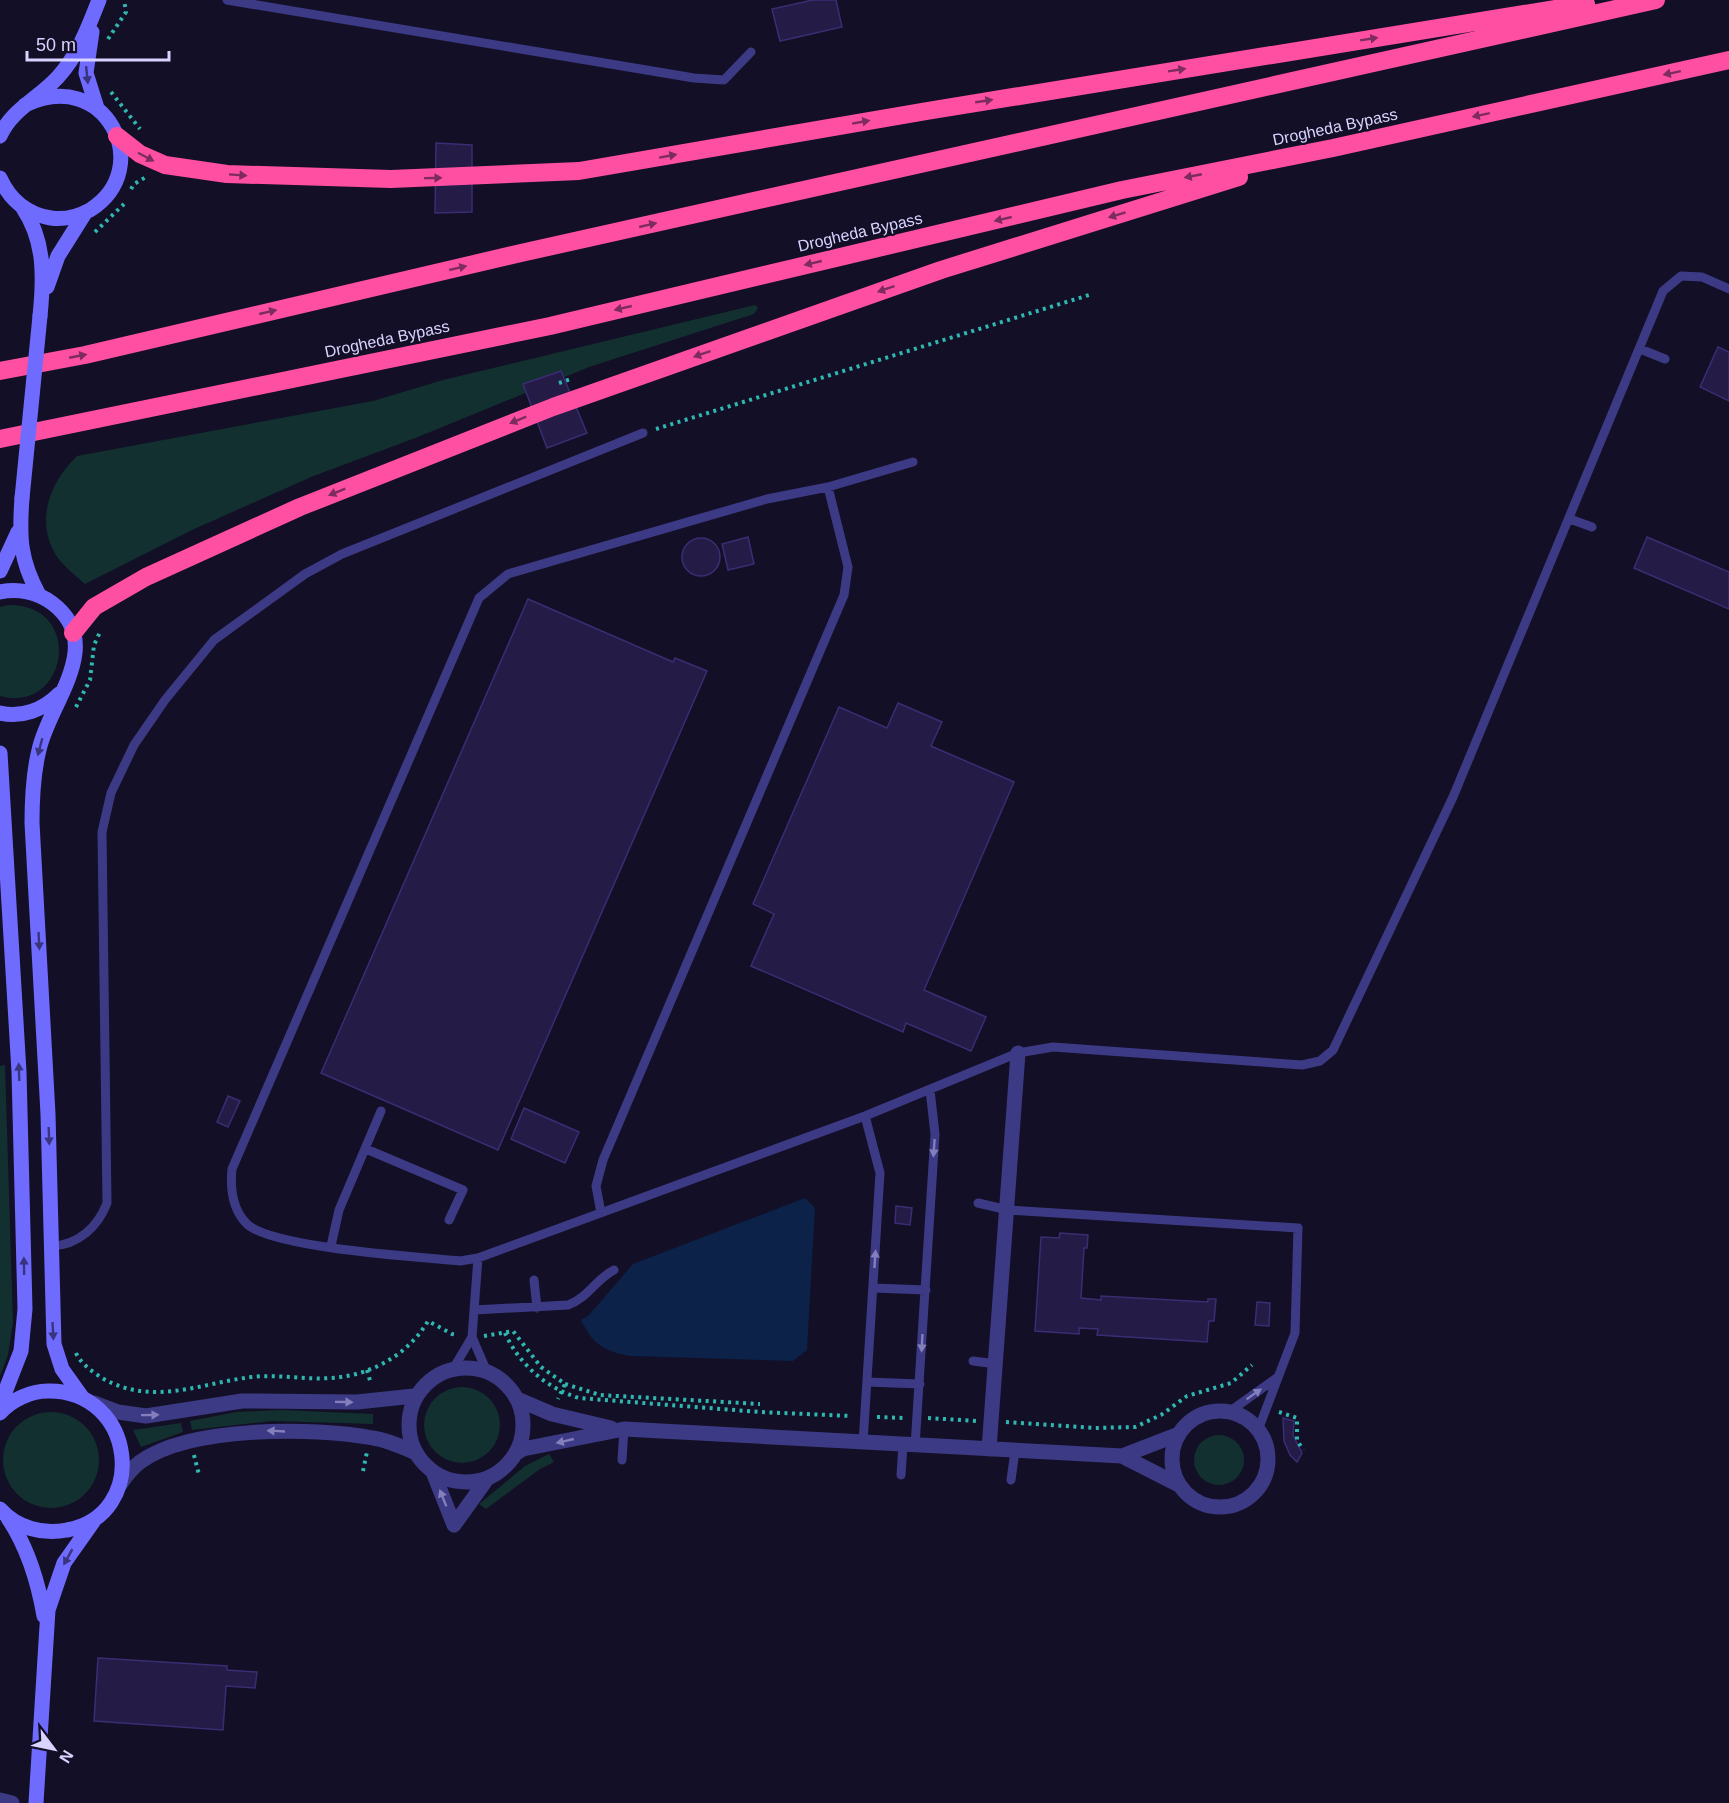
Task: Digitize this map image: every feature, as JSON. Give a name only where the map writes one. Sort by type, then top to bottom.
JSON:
[{"type":"highway","points":[[117,136],[140,154],[165,165],[227,174],[391,179],[579,171],[938,109],[1612,0]]},
{"type":"highway","points":[[0,371],[85,355],[521,253],[1656,0]]},
{"type":"highway","name":"Drogheda Bypass","points":[[0,439],[550,326],[1122,190],[1333,148],[1729,60]]},
{"type":"highway","points":[[73,633],[94,607],[146,577],[300,507],[553,407],[941,270],[1333,148]]},
{"type":"street","points":[[0,136],[5,124],[48,87],[72,60],[99,0]]},
{"type":"street","points":[[97,108],[86,73],[99,0]]},
{"type":"street","points":[[23,208],[54,219],[85,213],[98,205],[116,180],[120,166],[117,136],[109,120],[97,108],[69,95],[39,98],[25,105]]},
{"type":"street","points":[[0,178],[6,189],[23,208],[36,230],[42,253],[40,311],[20,527],[24,563],[39,595]]},
{"type":"street","points":[[40,311],[58,256],[85,213]]},
{"type":"street","points":[[0,571],[20,527]]},
{"type":"street","points":[[0,592],[24,591],[39,595],[54,604],[66,617],[73,633],[75,664],[70,679],[61,692],[39,748],[32,797],[48,1114],[54,1344],[62,1369],[88,1400],[110,1419],[120,1440],[123,1463],[119,1486]]},
{"type":"street","points":[[0,713],[21,714],[37,710],[61,692]]},
{"type":"street","points":[[0,753],[20,1072],[25,1309],[21,1351],[0,1405]]},
{"type":"street","points":[[989,1449],[1018,1053]]},
{"type":"street","points":[[0,1413],[21,1397],[41,1391],[62,1390],[118,1412],[146,1416],[242,1401],[357,1402],[414,1396],[438,1375],[453,1369],[469,1368],[487,1372],[503,1381],[517,1399],[522,1428],[514,1454],[501,1471],[487,1479],[468,1483],[449,1480],[433,1472]]},
{"type":"street","points":[[414,1396],[409,1435],[416,1453],[433,1472],[454,1525],[487,1479]]},
{"type":"street","points":[[517,1399],[552,1414],[620,1429],[1122,1456],[1179,1485],[1196,1501],[1218,1508],[1234,1506],[1248,1499],[1259,1488],[1266,1474],[1269,1458],[1265,1443],[1250,1421],[1229,1412],[1214,1411],[1200,1415],[1179,1434],[1122,1456]]},
{"type":"street","points":[[514,1454],[522,1449],[620,1429]]},
{"type":"street","points":[[36,1803],[45,1635],[52,1594],[64,1563],[119,1486],[140,1462],[161,1450],[190,1442],[260,1430],[372,1437],[416,1453]]},
{"type":"street","points":[[1179,1434],[1172,1459],[1179,1485]]},
{"type":"street","points":[[2,1512],[22,1526],[38,1531],[56,1532],[73,1529],[89,1522],[103,1511]]},
{"type":"street","points":[[2,1512],[19,1535],[36,1577],[45,1635]]},
{"type":"street","points":[[0,1800],[12,1803]]},
{"type":"lane","points":[[227,0],[694,78],[724,80],[751,52]]},
{"type":"lane","points":[[913,462],[828,487],[767,500],[508,574],[479,598],[232,1168],[232,1196],[238,1212],[248,1225],[266,1235],[331,1246],[459,1261],[478,1258],[865,1116],[1018,1053],[1053,1047],[1302,1065],[1320,1061],[1333,1050],[1453,797],[1663,291],[1681,276],[1702,277],[1729,289]]},
{"type":"lane","points":[[1640,349],[1665,359]]},
{"type":"lane","points":[[52,1246],[60,1246],[80,1238],[99,1221],[107,1203],[102,832],[111,793],[134,745],[165,700],[214,640],[324,563],[643,433]]},
{"type":"lane","points":[[601,1213],[596,1186],[603,1160],[844,595],[848,567],[828,487]]},
{"type":"lane","points":[[1570,519],[1592,527]]},
{"type":"lane","points":[[901,1475],[917,1418],[920,1384],[935,1134],[930,1090]]},
{"type":"lane","points":[[331,1246],[339,1210],[381,1111]]},
{"type":"lane","points":[[863,1443],[880,1173],[865,1116]]},
{"type":"lane","points":[[366,1149],[463,1190],[449,1220]]},
{"type":"lane","points":[[978,1203],[1008,1210],[1298,1228],[1294,1332],[1258,1430]]},
{"type":"lane","points":[[453,1369],[472,1336],[478,1258]]},
{"type":"lane","points":[[474,1310],[559,1307],[577,1302],[604,1275],[614,1270]]},
{"type":"lane","points":[[534,1280],[537,1308]]},
{"type":"lane","points":[[873,1288],[926,1290]]},
{"type":"lane","points":[[472,1336],[487,1372]]},
{"type":"lane","points":[[973,1360],[997,1364]]},
{"type":"lane","points":[[1229,1412],[1279,1376]]},
{"type":"lane","points":[[867,1382],[920,1384]]},
{"type":"lane","points":[[620,1429],[622,1460]]},
{"type":"lane","points":[[1011,1480],[1015,1450]]},
{"type":"path","points":[[105,46],[126,12],[124,0]]},
{"type":"path","points":[[107,83],[110,91],[144,132]]},
{"type":"path","points":[[91,236],[123,205],[134,184],[147,176],[153,178]]},
{"type":"path","points":[[643,433],[1089,295]]},
{"type":"path","points":[[550,387],[571,379]]},
{"type":"path","points":[[73,712],[90,680],[94,645],[105,624]]},
{"type":"path","points":[[73,1347],[83,1364],[98,1375],[122,1387],[144,1393],[178,1392],[263,1376],[330,1378],[366,1370],[401,1353],[418,1337],[428,1321],[452,1334],[493,1336],[513,1331],[541,1367],[565,1384],[600,1395],[760,1404]]},
{"type":"path","points":[[506,1333],[526,1364],[537,1376],[561,1391],[599,1401],[760,1412],[1095,1428],[1135,1427],[1161,1415],[1187,1396],[1231,1383],[1252,1365]]},
{"type":"path","points":[[366,1370],[373,1391]]},
{"type":"path","points":[[556,1403],[565,1384]]},
{"type":"path","points":[[1267,1408],[1297,1418],[1297,1440],[1303,1450]]},
{"type":"path","points":[[363,1471],[368,1445]]},
{"type":"path","points":[[193,1452],[199,1475]]},
{"type":"green space","points":[[755,305],[758,308],[754,314],[589,367],[418,437],[311,477],[192,530],[85,584],[59,560],[48,537],[46,524],[49,499],[60,476],[77,456],[373,401],[443,380]]},
{"type":"green space","points":[[9,605],[33,610],[50,622],[58,639],[58,658],[53,676],[40,690],[23,698],[0,696],[0,607]]},
{"type":"green space","points":[[5,1065],[13,1323],[8,1355],[0,1376],[0,1066]]},
{"type":"green space","points":[[462,1387],[477,1390],[489,1398],[497,1410],[500,1425],[497,1440],[489,1452],[477,1460],[462,1463],[447,1460],[435,1452],[427,1440],[424,1425],[427,1410],[435,1398],[447,1390]]},
{"type":"green space","points":[[282,1410],[373,1414],[373,1424],[272,1421],[192,1430],[190,1421],[236,1412]]},
{"type":"green space","points":[[51,1412],[69,1416],[85,1426],[95,1442],[99,1460],[95,1478],[85,1494],[69,1504],[51,1508],[33,1504],[17,1494],[7,1478],[3,1460],[7,1442],[17,1426],[33,1416]]},
{"type":"green space","points":[[181,1423],[183,1432],[141,1447],[133,1430]]},
{"type":"green space","points":[[1219,1435],[1237,1442],[1244,1460],[1237,1478],[1219,1485],[1201,1478],[1194,1460],[1201,1442]]},
{"type":"green space","points":[[549,1454],[554,1462],[540,1469],[486,1509],[479,1504],[525,1466]]},
{"type":"water","points":[[805,1198],[815,1208],[807,1350],[793,1361],[630,1356],[600,1346],[585,1329],[581,1320],[589,1315],[633,1264]]},
{"type":"building","points":[[813,0],[836,0],[842,27],[780,41],[772,9]]},
{"type":"building","points":[[436,143],[472,145],[472,212],[435,213]]},
{"type":"building","points":[[1718,347],[1729,352],[1729,401],[1700,387]]},
{"type":"building","points":[[561,371],[587,433],[547,448],[523,384]]},
{"type":"building","points":[[748,537],[754,564],[728,570],[722,544]]},
{"type":"building","points":[[1647,537],[1729,572],[1729,609],[1634,568]]},
{"type":"building","points":[[701,538],[714,544],[720,557],[714,570],[701,576],[688,570],[682,557],[688,544]]},
{"type":"building","points":[[528,599],[673,662],[675,658],[707,671],[498,1150],[321,1073]]},
{"type":"building","points":[[898,703],[942,722],[931,746],[1014,782],[924,990],[986,1017],[971,1051],[906,1023],[903,1032],[751,966],[774,914],[753,904],[839,707],[887,728]]},
{"type":"building","points":[[228,1096],[240,1101],[228,1127],[217,1122]]},
{"type":"building","points":[[524,1108],[579,1132],[565,1163],[511,1139]]},
{"type":"building","points":[[896,1206],[912,1208],[910,1225],[895,1223]]},
{"type":"building","points":[[1060,1233],[1088,1235],[1087,1248],[1084,1248],[1081,1298],[1101,1300],[1101,1296],[1208,1302],[1208,1299],[1216,1299],[1214,1321],[1209,1321],[1207,1342],[1097,1335],[1098,1329],[1079,1328],[1079,1334],[1035,1331],[1041,1237],[1059,1238]]},
{"type":"building","points":[[1257,1302],[1270,1303],[1269,1326],[1255,1325]]},
{"type":"building","points":[[1283,1418],[1294,1421],[1293,1435],[1302,1453],[1297,1462],[1290,1455],[1284,1441]]},
{"type":"building","points":[[98,1658],[227,1666],[227,1670],[257,1672],[255,1688],[226,1686],[223,1730],[94,1721]]}]
